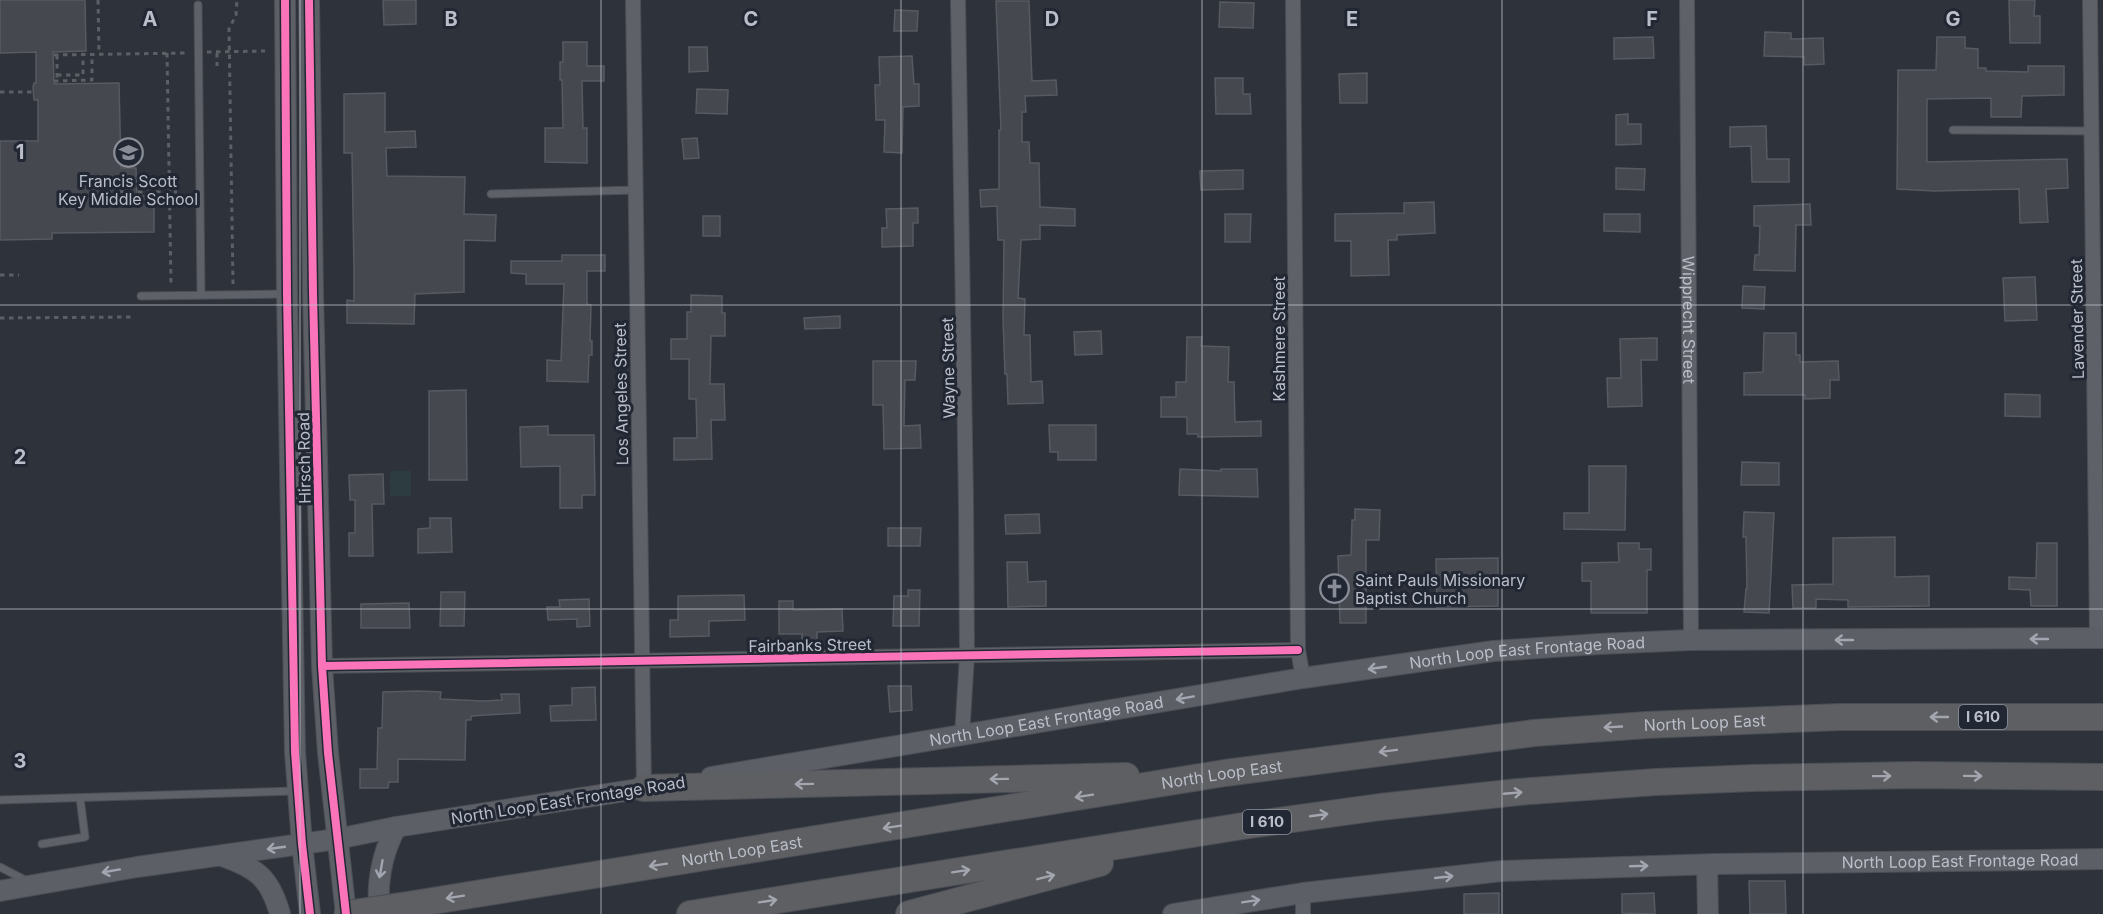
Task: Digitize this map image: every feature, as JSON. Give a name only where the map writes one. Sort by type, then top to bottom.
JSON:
[{"type":"highway","points":[[2061,717],[2103,707]]},
{"type":"highway","name":"North Loop East","points":[[347,914],[1225,773],[1480,739],[1587,728],[1840,717],[2103,717]]},
{"type":"highway","points":[[644,788],[1225,773]]},
{"type":"highway","name":"I 610","points":[[690,914],[1249,825],[1436,800],[1608,785],[1753,778],[1914,775],[2103,777]]},
{"type":"highway","points":[[2036,777],[2103,786]]},
{"type":"highway","points":[[909,914],[1249,825]]},
{"type":"main road","points":[[285,4],[309,5]]},
{"type":"main road","name":"Hirsch Road","points":[[285,4],[293,669],[298,791],[310,914]]},
{"type":"main road","name":"Hirsch Road","points":[[309,5],[322,666],[328,753],[347,914]]},
{"type":"main road","points":[[287,294],[313,293]]},
{"type":"main road","points":[[291,514],[302,555],[304,638],[306,645],[322,666]]},
{"type":"main road","name":"North Loop East Frontage Road","points":[[0,891],[220,855],[337,839],[396,827],[962,736],[1304,678],[1494,651],[1691,640],[2100,638]]},
{"type":"main road","points":[[380,914],[378,889],[381,866],[386,846],[396,827]]},
{"type":"main road","points":[[220,855],[247,865],[263,877],[276,898],[280,914]]},
{"type":"main road","name":"North Loop East Frontage Road","points":[[1173,914],[1303,893],[1502,870],[2103,859]]},
{"type":"main road","points":[[1707,865],[1708,914]]},
{"type":"street","name":"Los Angeles Street","points":[[633,0],[640,660],[644,788]]},
{"type":"street","name":"Wayne Street","points":[[958,0],[967,656],[962,736]]},
{"type":"street","name":"Kashmere Street","points":[[1293,0],[1298,650],[1304,678]]},
{"type":"street","name":"Wipprecht Street","points":[[1687,0],[1691,640]]},
{"type":"street","name":"Lavender Street","points":[[2090,0],[2091,131],[2097,152],[2098,188],[2100,638]]},
{"type":"street","name":"Fairbanks Street","points":[[322,666],[1298,650]]},
{"type":"street","points":[[1303,893],[1303,914]]},
{"type":"lane","points":[[198,5],[201,295]]},
{"type":"lane","points":[[1953,130],[2091,131]]},
{"type":"lane","points":[[490,194],[635,190]]},
{"type":"lane","points":[[141,296],[287,294]]},
{"type":"lane","points":[[0,800],[298,791]]},
{"type":"lane","points":[[42,844],[85,837],[80,798]]},
{"type":"lane","points":[[0,867],[33,885]]},
{"type":"path","points":[[98,0],[99,54]]},
{"type":"path","points":[[233,284],[230,29],[237,15],[237,0]]},
{"type":"path","points":[[207,52],[266,51]]},
{"type":"path","points":[[217,52],[218,66]]},
{"type":"path","points":[[167,53],[170,285]]},
{"type":"path","points":[[92,54],[92,80],[55,81],[57,75],[55,55],[83,54],[188,53]]},
{"type":"path","points":[[57,75],[83,75],[83,54]]},
{"type":"path","points":[[0,92],[34,92]]},
{"type":"path","points":[[120,192],[177,192]]},
{"type":"path","points":[[0,276],[19,275]]},
{"type":"path","points":[[0,318],[131,316]]},
{"type":"shaded area","points":[[390,471],[411,471],[411,496],[390,496]]},
{"type":"building","points":[[0,0],[85,0],[86,51],[53,52],[54,84],[119,83],[121,168],[136,168],[137,196],[154,196],[154,232],[52,233],[52,239],[0,240],[0,141],[38,141],[38,100],[34,100],[33,87],[36,83],[36,52],[0,53]]},
{"type":"building","points":[[383,0],[416,0],[416,24],[384,25]]},
{"type":"building","points":[[2009,0],[2035,0],[2034,16],[2040,16],[2040,43],[2010,43]]},
{"type":"building","points":[[996,1],[1029,1],[1032,81],[1056,80],[1057,95],[1025,96],[1026,112],[1022,112],[1022,142],[1029,142],[1030,163],[1039,163],[1040,207],[1075,209],[1075,226],[1040,225],[1040,239],[1021,240],[1018,298],[1025,299],[1024,335],[1030,335],[1031,382],[1042,381],[1043,403],[1008,404],[1003,318],[1004,240],[998,240],[997,206],[981,207],[980,190],[999,189],[999,130],[1001,130]]},
{"type":"building","points":[[1220,2],[1254,3],[1253,28],[1219,27]]},
{"type":"building","points":[[895,10],[918,11],[917,31],[894,31]]},
{"type":"building","points":[[1765,32],[1791,33],[1791,39],[1823,38],[1824,64],[1804,65],[1804,57],[1764,56]]},
{"type":"building","points":[[1653,37],[1654,58],[1614,59],[1614,38]]},
{"type":"building","points":[[1937,37],[1965,37],[1965,48],[1978,49],[1978,68],[1986,68],[1986,71],[2028,72],[2028,66],[2064,66],[2064,95],[2022,96],[2021,117],[1991,117],[1991,98],[1927,99],[1927,162],[2067,159],[2068,188],[2046,189],[2048,222],[2020,223],[2019,189],[1934,191],[1897,189],[1898,70],[1936,70]]},
{"type":"building","points":[[563,42],[587,42],[587,66],[604,66],[604,81],[582,81],[583,128],[587,128],[587,163],[545,162],[545,128],[563,128],[560,62],[563,62]]},
{"type":"building","points":[[689,47],[707,47],[708,71],[689,72]]},
{"type":"building","points":[[912,56],[914,84],[919,84],[919,106],[903,107],[902,153],[884,152],[885,120],[876,120],[875,85],[880,85],[879,57]]},
{"type":"building","points":[[1367,73],[1367,103],[1340,103],[1339,74]]},
{"type":"building","points":[[1215,78],[1243,78],[1243,94],[1250,94],[1251,114],[1216,114]]},
{"type":"building","points":[[697,89],[728,90],[727,114],[696,113]]},
{"type":"building","points":[[385,93],[385,132],[415,131],[416,147],[386,148],[387,176],[465,177],[464,214],[496,215],[495,241],[464,240],[464,292],[415,294],[414,324],[347,323],[347,300],[354,301],[354,270],[352,153],[344,153],[344,94]]},
{"type":"building","points":[[1628,114],[1628,124],[1641,124],[1641,144],[1616,145],[1616,115]]},
{"type":"building","points":[[1766,126],[1767,159],[1789,159],[1789,182],[1752,182],[1751,146],[1730,147],[1730,127]]},
{"type":"building","points":[[697,138],[699,158],[684,159],[682,139]]},
{"type":"building","points":[[1616,168],[1645,169],[1644,190],[1616,189]]},
{"type":"building","points":[[1243,170],[1243,189],[1201,190],[1200,171]]},
{"type":"building","points":[[1434,202],[1435,233],[1397,235],[1397,240],[1388,240],[1389,275],[1351,276],[1351,241],[1335,241],[1335,214],[1404,213],[1404,203]]},
{"type":"building","points":[[1810,204],[1811,225],[1796,225],[1795,271],[1754,270],[1755,255],[1759,255],[1760,226],[1754,226],[1754,206]]},
{"type":"building","points":[[918,208],[918,223],[913,223],[913,246],[882,247],[882,228],[887,228],[886,209]]},
{"type":"building","points":[[1225,214],[1251,214],[1250,242],[1225,242]]},
{"type":"building","points":[[1604,214],[1640,214],[1640,232],[1604,231]]},
{"type":"building","points":[[703,216],[720,216],[720,236],[703,236]]},
{"type":"building","points":[[562,255],[605,255],[605,271],[587,271],[587,304],[591,305],[590,341],[592,341],[588,382],[547,381],[547,360],[561,361],[564,284],[526,284],[526,274],[511,273],[511,261],[562,261]]},
{"type":"building","points":[[2035,277],[2037,320],[2005,321],[2003,278]]},
{"type":"building","points":[[1743,286],[1765,287],[1764,309],[1742,308]]},
{"type":"building","points":[[691,295],[722,296],[725,336],[711,336],[710,384],[724,384],[725,420],[711,420],[712,459],[674,460],[674,438],[697,438],[696,399],[689,399],[689,359],[671,359],[671,339],[687,339],[687,312],[691,312]]},
{"type":"building","points":[[840,316],[840,328],[805,329],[804,318]]},
{"type":"building","points":[[1101,331],[1102,354],[1075,355],[1074,332]]},
{"type":"building","points":[[1764,333],[1796,333],[1796,355],[1800,355],[1800,362],[1838,361],[1839,380],[1830,380],[1830,398],[1805,399],[1805,395],[1744,395],[1744,373],[1763,372]]},
{"type":"building","points":[[1187,337],[1202,337],[1201,346],[1229,347],[1228,382],[1234,382],[1235,422],[1261,421],[1261,436],[1198,437],[1198,434],[1187,434],[1187,417],[1161,417],[1161,397],[1176,397],[1176,382],[1186,382]]},
{"type":"building","points":[[1657,338],[1657,360],[1641,360],[1642,406],[1608,407],[1607,378],[1621,378],[1620,339]]},
{"type":"building","points":[[873,361],[916,361],[915,380],[905,380],[904,426],[920,425],[921,448],[884,449],[883,405],[873,405]]},
{"type":"building","points":[[466,390],[467,480],[429,480],[429,391]]},
{"type":"building","points":[[2005,394],[2040,395],[2040,417],[2005,416]]},
{"type":"building","points":[[1049,425],[1096,425],[1096,460],[1058,460],[1058,452],[1050,452]]},
{"type":"building","points":[[548,426],[548,435],[594,435],[595,495],[582,495],[582,508],[560,508],[560,466],[521,467],[520,427]]},
{"type":"building","points":[[1742,462],[1779,463],[1779,485],[1741,485]]},
{"type":"building","points":[[1589,466],[1626,466],[1625,530],[1564,529],[1564,513],[1589,513]]},
{"type":"building","points":[[1180,469],[1221,471],[1221,469],[1257,469],[1258,497],[1179,495]]},
{"type":"building","points":[[383,474],[384,504],[372,504],[373,556],[349,556],[349,533],[355,533],[355,500],[350,500],[349,475]]},
{"type":"building","points":[[1355,509],[1380,510],[1379,540],[1366,540],[1366,623],[1340,623],[1338,556],[1351,555],[1352,520],[1355,520]]},
{"type":"building","points":[[1744,512],[1774,513],[1769,613],[1744,612],[1747,589],[1746,537],[1743,537]]},
{"type":"building","points":[[1039,514],[1040,533],[1006,534],[1005,515]]},
{"type":"building","points":[[430,518],[451,518],[452,552],[418,553],[418,529],[430,528]]},
{"type":"building","points":[[888,528],[921,528],[920,546],[888,546]]},
{"type":"building","points":[[1895,537],[1895,577],[1929,576],[1929,606],[1848,607],[1848,600],[1816,599],[1816,608],[1793,608],[1792,585],[1833,584],[1833,538]]},
{"type":"building","points":[[1618,543],[1639,543],[1639,549],[1651,549],[1651,570],[1647,570],[1647,613],[1591,613],[1591,581],[1582,581],[1582,563],[1619,562]]},
{"type":"building","points":[[2037,543],[2057,543],[2057,606],[2031,606],[2030,590],[2009,589],[2009,577],[2036,578]]},
{"type":"building","points":[[1498,558],[1498,606],[1437,607],[1436,559]]},
{"type":"building","points":[[1007,562],[1027,562],[1028,582],[1046,581],[1046,606],[1008,607]]},
{"type":"building","points":[[908,590],[920,590],[919,626],[893,626],[894,596],[908,596]]},
{"type":"building","points":[[441,592],[465,592],[464,626],[440,626]]},
{"type":"building","points":[[744,595],[745,620],[709,621],[709,636],[670,637],[670,620],[678,620],[678,596]]},
{"type":"building","points":[[589,599],[590,626],[577,627],[577,619],[548,620],[547,607],[560,607],[559,600]]},
{"type":"building","points":[[779,601],[793,601],[793,610],[842,609],[843,631],[817,632],[817,642],[802,643],[802,634],[779,634]]},
{"type":"building","points":[[409,603],[410,628],[361,628],[361,604]]},
{"type":"building","points":[[888,686],[911,686],[912,710],[890,712]]},
{"type":"building","points":[[595,687],[596,720],[551,721],[550,706],[572,705],[572,688]]},
{"type":"building","points":[[383,692],[441,692],[440,699],[483,701],[502,700],[501,694],[519,694],[520,713],[471,716],[471,720],[466,720],[465,760],[398,759],[398,782],[389,782],[388,788],[360,788],[360,769],[377,769],[378,728],[382,728]]},
{"type":"building","points":[[1749,881],[1785,881],[1786,914],[1750,914]]},
{"type":"building","points":[[1499,893],[1499,914],[1464,914],[1464,894]]},
{"type":"building","points":[[1654,893],[1655,914],[1622,913],[1622,894]]},
{"type":"cycle path","points":[[285,0],[287,294],[295,752],[310,914]]},
{"type":"cycle path","points":[[309,0],[322,666],[328,753],[346,914]]},
{"type":"cycle path","points":[[322,666],[1298,650]]},
{"type":"place","name":"Francis Scott Key Middle School","points":[[128,153]]},
{"type":"place","name":"Saint Pauls Missionary Baptist Church","points":[[1334,589]]}]
